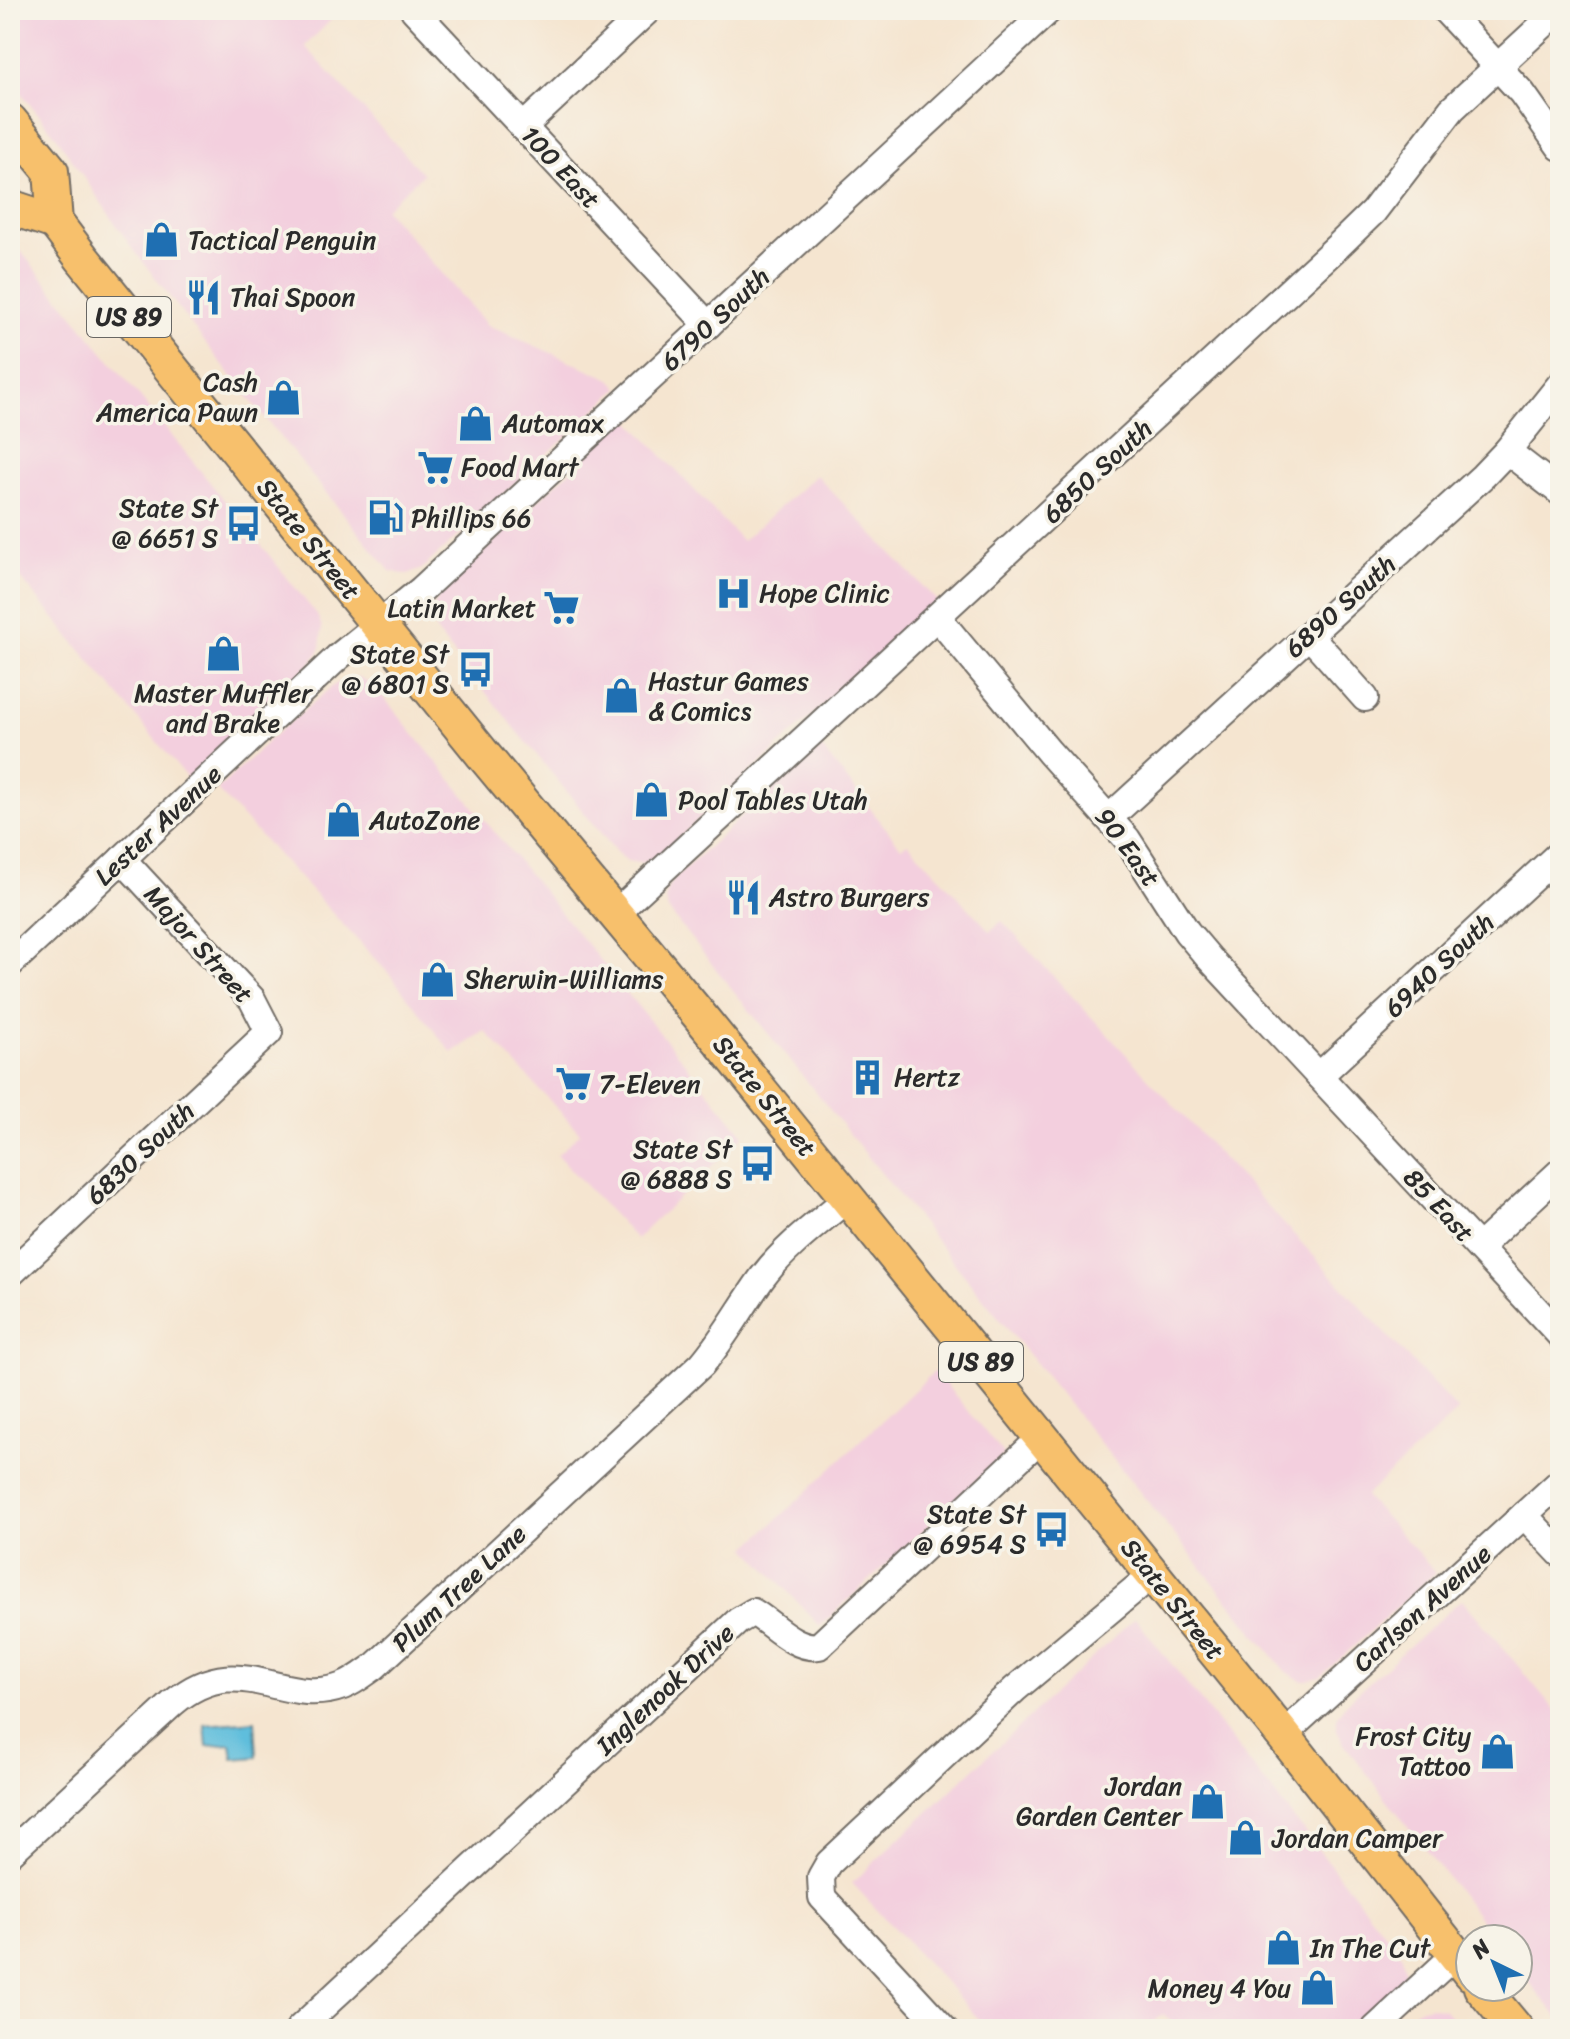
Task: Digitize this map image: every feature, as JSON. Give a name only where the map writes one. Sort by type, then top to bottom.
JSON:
[{"type":"main road","points":[[10,121],[51,171],[55,222],[10,207]]},
{"type":"main road","name":"State Street","points":[[55,222],[378,625],[1153,1574],[1454,1953]]},
{"type":"main road","points":[[1494,2003],[1516,2029]]},
{"type":"street","name":"100 East","points":[[414,10],[708,325]]},
{"type":"street","points":[[523,127],[648,10]]},
{"type":"street","name":"6790 South","points":[[378,625],[421,590],[1049,10]]},
{"type":"street","points":[[1445,10],[1543,120],[1560,147]]},
{"type":"street","name":"6850 South","points":[[615,914],[1338,246],[1373,212],[1452,109],[1559,10]]},
{"type":"street","name":"6890 South","points":[[1110,817],[1507,451],[1560,385]]},
{"type":"street","points":[[1507,451],[1560,492]]},
{"type":"street","name":"90 East","points":[[938,618],[1049,752],[1110,817],[1142,860],[1187,932],[1319,1076]]},
{"type":"street","name":"Lester Avenue","points":[[10,964],[338,657],[378,625]]},
{"type":"street","points":[[1309,635],[1365,698]]},
{"type":"street","name":"6940 South","points":[[1319,1076],[1560,853]]},
{"type":"street","name":"Major Street","points":[[122,859],[252,999],[269,1032]]},
{"type":"street","name":"6830 South","points":[[10,1274],[269,1032]]},
{"type":"street","name":"85 East","points":[[1319,1076],[1560,1335]]},
{"type":"street","points":[[1479,1247],[1560,1172]]},
{"type":"street","name":"Plum Tree Lane","points":[[10,1853],[173,1703],[202,1683],[229,1678],[255,1679],[318,1691],[344,1686],[375,1666],[702,1364],[725,1337],[761,1279],[776,1261],[848,1198]]},
{"type":"street","name":"Inglenook Drive","points":[[299,2029],[738,1621],[753,1612],[800,1643],[819,1646],[1042,1437]]},
{"type":"street","name":"Carlson Avenue","points":[[1283,1735],[1560,1482]]},
{"type":"street","points":[[1524,1515],[1560,1553]]},
{"type":"street","points":[[944,2029],[822,1897],[821,1877],[829,1863],[1015,1689],[1153,1574]]},
{"type":"street","points":[[1375,2029],[1454,1971]]},
{"type":"shaded area","points":[[10,10],[341,10],[305,46],[423,174],[385,209],[487,325],[611,379],[619,388],[422,569],[407,575],[390,571],[238,385],[130,245],[56,136],[10,79]]},
{"type":"shaded area","points":[[10,238],[261,545],[317,615],[322,627],[320,650],[311,663],[187,778],[10,565]]},
{"type":"shaded area","points":[[627,418],[742,541],[816,475],[937,601],[660,855],[639,863],[627,861],[617,853],[442,639],[435,629],[433,616],[441,591]]},
{"type":"shaded area","points":[[350,677],[359,677],[375,687],[744,1135],[636,1239],[557,1155],[580,1133],[485,1031],[452,1053],[391,976],[217,790],[268,741],[334,685]]},
{"type":"shaded area","points":[[819,745],[901,847],[908,843],[990,931],[1002,921],[1458,1411],[1365,1496],[1436,1572],[1320,1677],[1303,1681],[1285,1671],[668,910],[665,900],[667,890],[675,878]]},
{"type":"shaded area","points":[[935,1371],[1004,1455],[820,1626],[747,1548]]},
{"type":"shaded area","points":[[1462,1599],[1560,1716],[1560,2020],[1534,1988],[1534,1923],[1483,1923],[1344,1744],[1337,1730],[1337,1718],[1345,1704]]},
{"type":"shaded area","points":[[1135,1618],[1402,1955],[1405,1974],[1400,1986],[1355,2029],[1178,2029],[1163,2014],[1147,2029],[988,2029],[852,1883]]},
{"type":"shaded area","points":[[1430,2006],[1445,2010],[1462,2029],[1394,2029],[1417,2009]]},
{"type":"water","points":[[255,1721],[257,1757],[233,1759],[231,1744],[207,1746],[205,1725]]},
{"type":"place","name":"Tactical Penguin","points":[[162,240]]},
{"type":"place","name":"Thai Spoon","points":[[204,297]]},
{"type":"place","name":"Cash America Pawn","points":[[284,397]]},
{"type":"place","name":"Automax","points":[[476,423]]},
{"type":"place","name":"Food Mart","points":[[435,467]]},
{"type":"place","name":"Phillips 66","points":[[385,518]]},
{"type":"place","name":"State St @ 6651 S","points":[[244,523]]},
{"type":"place","name":"Hope Clinic","points":[[733,593]]},
{"type":"place","name":"Latin Market","points":[[562,608]]},
{"type":"place","name":"Master Muffler and Brake","points":[[223,654]]},
{"type":"place","name":"State St @ 6801 S","points":[[475,669]]},
{"type":"place","name":"Hastur Games & Comics","points":[[622,696]]},
{"type":"place","name":"Pool Tables Utah","points":[[652,800]]},
{"type":"place","name":"AutoZone","points":[[343,820]]},
{"type":"place","name":"Astro Burgers","points":[[743,897]]},
{"type":"place","name":"Sherwin-Williams","points":[[438,979]]},
{"type":"place","name":"Hertz","points":[[868,1077]]},
{"type":"place","name":"7-Eleven","points":[[573,1084]]},
{"type":"place","name":"State St @ 6888 S","points":[[758,1164]]},
{"type":"place","name":"State St @ 6954 S","points":[[1052,1529]]},
{"type":"place","name":"Frost City Tattoo","points":[[1497,1751]]},
{"type":"place","name":"Jordan Garden Center","points":[[1208,1801]]},
{"type":"place","name":"Jordan Camper","points":[[1246,1838]]},
{"type":"place","name":"In The Cut","points":[[1284,1948]]},
{"type":"place","name":"Money 4 You","points":[[1317,1988]]}]
